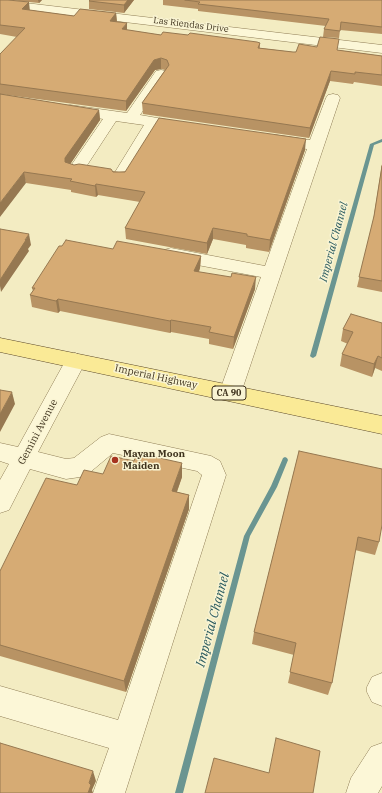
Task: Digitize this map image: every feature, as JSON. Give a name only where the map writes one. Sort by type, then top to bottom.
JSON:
[{"type":"main road","name":"Imperial Highway","points":[[0,345],[382,425]]},
{"type":"street","name":"Las Riendas Drive","points":[[0,3],[67,5],[382,49]]},
{"type":"street","points":[[131,118],[161,74]]},
{"type":"street","points":[[230,393],[333,98]]},
{"type":"street","points":[[52,107],[200,129]]},
{"type":"street","points":[[76,170],[112,116]]},
{"type":"street","points":[[120,177],[154,122]]},
{"type":"street","points":[[262,138],[316,146]]},
{"type":"street","points":[[156,252],[272,273]]},
{"type":"street","name":"Gemini Avenue","points":[[3,491],[12,455],[76,361]]},
{"type":"street","points":[[12,455],[66,469],[80,467],[109,443],[203,463],[212,468],[214,475],[109,793]]},
{"type":"street","points":[[0,701],[127,738]]},
{"type":"street","points":[[362,793],[362,789],[382,758]]},
{"type":"building","points":[[0,0],[29,2],[22,9],[74,16],[80,9],[116,13],[110,21],[127,23],[122,29],[161,35],[163,32],[188,35],[190,33],[257,42],[260,43],[258,48],[296,52],[299,44],[317,47],[320,37],[339,39],[337,50],[382,56],[382,75],[331,71],[310,128],[142,103],[169,65],[167,60],[161,58],[154,60],[126,101],[0,84],[0,54],[25,28],[0,25]]},
{"type":"building","points":[[128,0],[124,5],[89,1]]},
{"type":"building","points":[[185,0],[382,0],[382,27],[341,22],[340,31],[324,29],[329,19],[198,4],[200,2]]},
{"type":"building","points":[[0,94],[99,110],[65,158],[65,162],[74,165],[79,164],[111,169],[113,172],[125,172],[159,118],[306,139],[270,240],[213,228],[207,243],[125,228],[145,192],[96,184],[95,186],[70,181],[72,179],[24,172],[0,203]]},
{"type":"building","points":[[382,166],[382,281],[359,277],[374,216]]},
{"type":"building","points":[[0,229],[29,234],[0,280]]},
{"type":"building","points":[[66,240],[113,249],[117,241],[201,256],[194,271],[231,277],[232,273],[256,277],[234,337],[209,332],[211,327],[170,321],[58,299],[56,301],[30,295],[35,288],[32,288],[59,246],[62,246]]},
{"type":"building","points":[[351,314],[382,323],[382,358],[378,356],[374,364],[342,354],[353,332],[343,329]]},
{"type":"building","points":[[0,390],[12,392],[0,414]]},
{"type":"building","points":[[299,451],[382,469],[382,525],[379,542],[358,537],[332,683],[290,672],[296,643],[254,632]]},
{"type":"building","points":[[137,453],[182,463],[172,491],[189,495],[124,681],[0,645],[0,571],[46,478],[77,485],[84,470],[103,474],[111,456],[134,461]]},
{"type":"building","points":[[276,738],[320,751],[313,793],[205,793],[214,758],[269,773]]},
{"type":"building","points":[[0,743],[93,771],[89,783],[91,785],[88,793],[0,793]]},
{"type":"waterway","name":"Imperial Channel","points":[[313,356],[372,144],[382,140]]},
{"type":"waterway","name":"Imperial Channel","points":[[179,793],[247,536],[274,487],[285,460]]},
{"type":"place","name":"Mayan Moon Maiden","points":[[115,460]]}]
